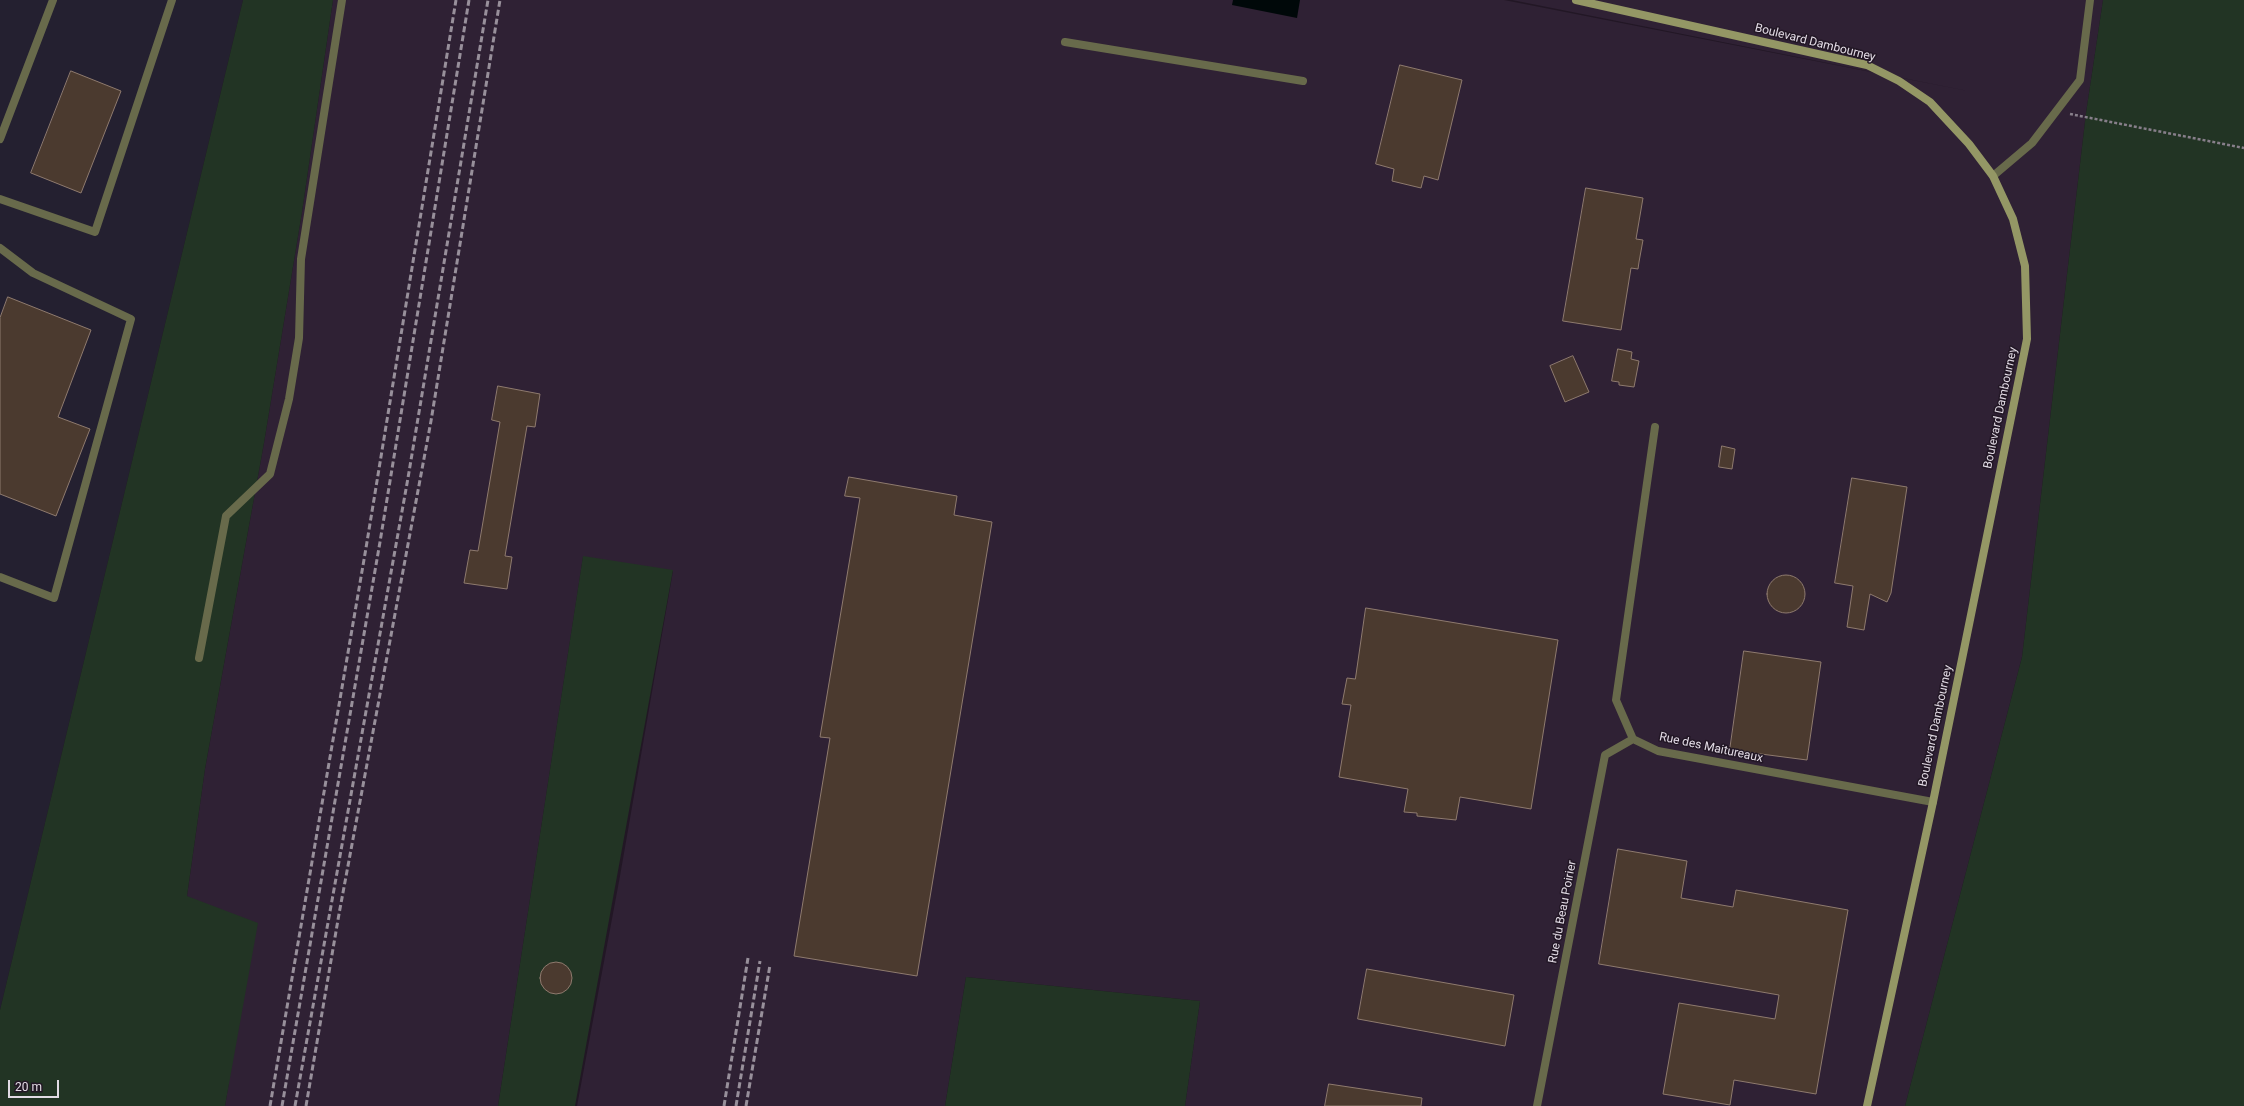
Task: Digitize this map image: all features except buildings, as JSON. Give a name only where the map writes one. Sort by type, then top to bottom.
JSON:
[{"type":"street","points":[[0,139],[53,0]]},
{"type":"street","points":[[0,199],[95,232],[172,0]]},
{"type":"street","points":[[199,658],[226,516],[270,474],[289,399],[299,338],[301,259],[342,0]]},
{"type":"street","name":"Boulevard Dambourney","points":[[1576,0],[1867,65],[1899,81],[1930,102],[1969,144],[1993,176],[2013,219],[2025,266],[2027,338],[1933,802],[1867,1106]]},
{"type":"street","points":[[1993,176],[2032,143],[2080,80],[2090,0]]},
{"type":"street","points":[[1065,42],[1303,81]]},
{"type":"street","points":[[0,248],[32,273],[131,319],[54,598],[0,577]]},
{"type":"street","points":[[1633,738],[1616,700],[1655,427]]},
{"type":"street","name":"Rue des Maitureaux","points":[[1633,738],[1658,751],[1933,802]]},
{"type":"street","name":"Rue du Beau Poirier","points":[[1537,1106],[1605,755],[1633,738]]},
{"type":"path","points":[[2056,111],[2244,148]]},
{"type":"shaded area","points":[[0,0],[243,0],[0,1010]]},
{"type":"shaded area","points":[[333,0],[1504,0],[1973,92],[1512,0],[2103,0],[2086,113],[2022,657],[1905,1106],[1185,1106],[1200,1001],[966,977],[945,1106],[577,1106],[620,876],[673,571],[583,557],[498,1106],[225,1106],[229,1082],[187,896],[205,769],[264,443],[302,212]]},
{"type":"shaded area","points":[[1233,0],[1300,0],[1297,18],[1232,5]]},
{"type":"green space","points":[[243,0],[333,0],[302,212],[264,443],[205,769],[187,896],[258,923],[225,1106],[0,1106],[0,1010]]},
{"type":"green space","points":[[2103,0],[2244,0],[2244,1106],[1905,1106],[2022,657],[2086,113]]},
{"type":"green space","points":[[583,556],[673,570],[575,1106],[498,1106]]},
{"type":"green space","points":[[966,977],[1200,1001],[1185,1106],[945,1106]]},
{"type":"railway","points":[[270,1106],[366,548],[456,0]]},
{"type":"railway","points":[[282,1106],[380,542],[469,0]]},
{"type":"railway","points":[[295,1106],[408,478],[488,0]]},
{"type":"railway","points":[[306,1106],[339,914],[431,421],[500,0]]},
{"type":"railway","points":[[724,1106],[748,958]]},
{"type":"railway","points":[[736,1106],[760,961]]},
{"type":"railway","points":[[746,1106],[770,965]]}]
